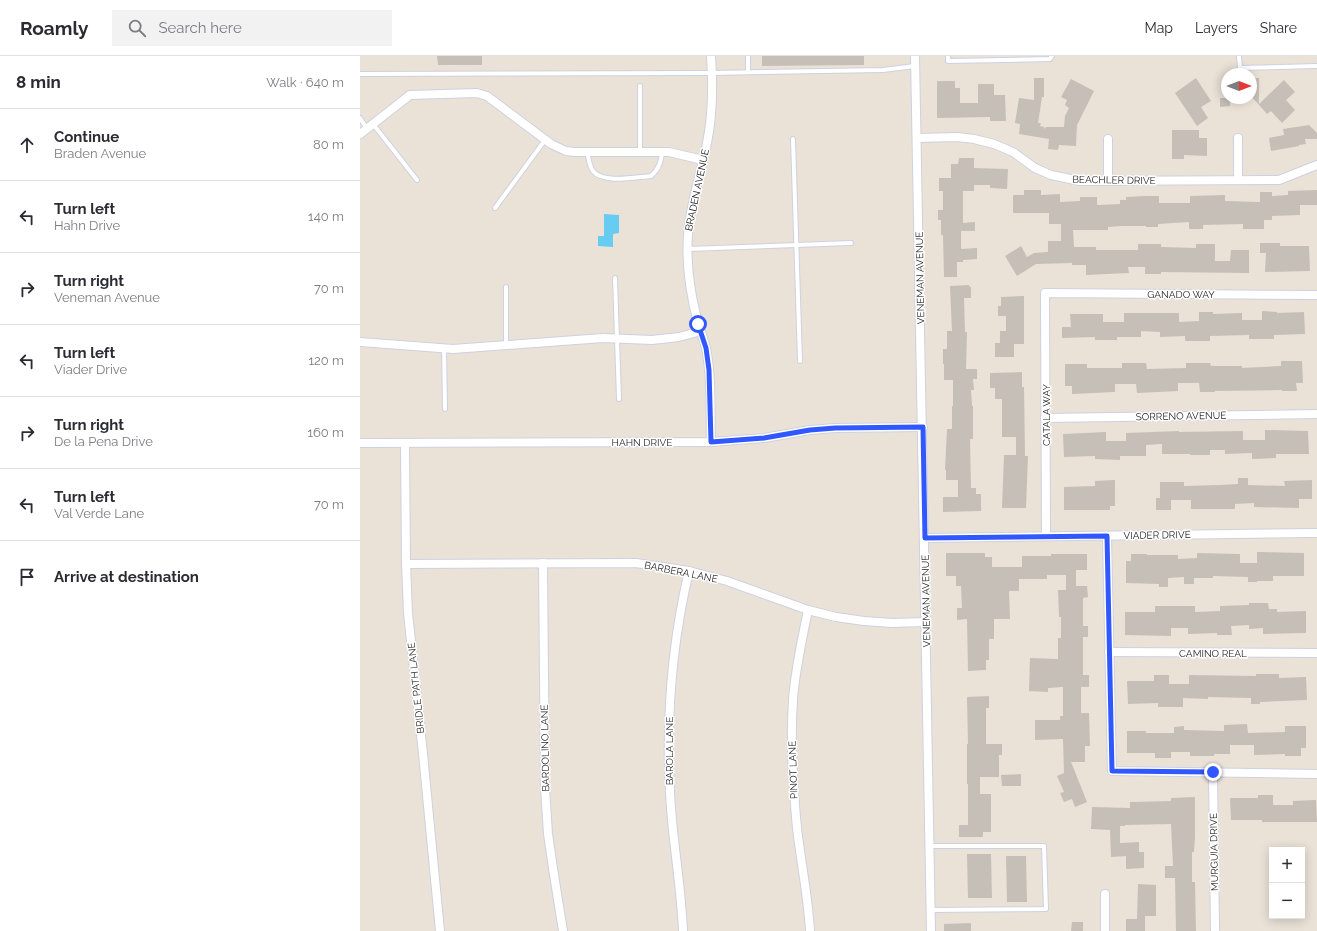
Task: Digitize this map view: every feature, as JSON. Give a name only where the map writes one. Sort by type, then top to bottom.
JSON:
[{"type":"street","name":"BRADEN AVENUE","points":[[711,56],[712,73],[710,120],[703,160],[693,200],[688,235],[688,275],[700,331],[706,348],[709,370],[711,442]]},
{"type":"street","name":"VENEMAN AVENUE","points":[[915,56],[923,427],[931,931]]},
{"type":"street","points":[[367,129],[410,95],[477,93],[487,96],[545,140],[566,151],[669,152],[703,160]]},
{"type":"street","name":"BEACHLER DRIVE","points":[[917,138],[957,137],[994,144],[1013,152],[1035,168],[1051,175],[1080,181],[1279,180],[1317,165]]},
{"type":"street","points":[[1238,138],[1238,180]]},
{"type":"street","points":[[1108,139],[1108,181]]},
{"type":"street","name":"GANADO WAY","points":[[1045,293],[1317,296]]},
{"type":"street","name":"CATALA WAY","points":[[1045,293],[1046,536]]},
{"type":"street","points":[[360,342],[453,349],[603,338],[652,340],[679,337],[700,331]]},
{"type":"street","name":"SORRENO AVENUE","points":[[1046,418],[1317,414]]},
{"type":"street","name":"HAHN DRIVE","points":[[360,443],[711,442],[764,438],[822,429],[923,427]]},
{"type":"street","name":"BRIDLE PATH LANE","points":[[405,444],[408,613],[440,931]]},
{"type":"street","name":"VIADER DRIVE","points":[[925,538],[1317,533]]},
{"type":"street","points":[[1107,536],[1112,771],[1317,774]]},
{"type":"street","name":"BARDOLINO LANE","points":[[543,563],[545,788],[552,861],[563,931]]},
{"type":"street","name":"BARBERA LANE","points":[[406,564],[636,563],[688,571],[727,581],[808,610],[836,617],[892,623],[926,622]]},
{"type":"street","name":"BAROLA LANE","points":[[683,931],[681,893],[670,793],[668,746],[672,664],[688,571]]},
{"type":"street","name":"PINOT LANE","points":[[808,610],[802,637],[793,699],[792,745],[797,830],[810,931]]},
{"type":"street","name":"CAMINO REAL","points":[[1109,652],[1317,653]]},
{"type":"street","name":"MURGUIA DRIVE","points":[[1213,772],[1215,931]]},
{"type":"street","points":[[1105,894],[1105,931]]},
{"type":"lane","points":[[748,56],[748,72]]},
{"type":"lane","points":[[948,56],[948,61],[1050,59],[1052,56]]},
{"type":"lane","points":[[1240,56],[1240,68],[1317,66]]},
{"type":"lane","points":[[360,74],[712,73],[883,70],[916,66]]},
{"type":"lane","points":[[640,86],[640,152]]},
{"type":"lane","points":[[360,118],[367,129],[418,180]]},
{"type":"lane","points":[[793,139],[800,361]]},
{"type":"lane","points":[[495,208],[545,140]]},
{"type":"lane","points":[[587,152],[592,169],[598,176],[608,179],[651,176],[657,172],[661,163],[662,152]]},
{"type":"lane","points":[[688,249],[851,243]]},
{"type":"lane","points":[[615,278],[619,399]]},
{"type":"lane","points":[[506,287],[506,345]]},
{"type":"lane","points":[[444,348],[445,409]]},
{"type":"lane","points":[[930,846],[1044,846],[1046,909],[931,910]]},
{"type":"water","points":[[604,214],[619,215],[619,233],[613,234],[613,247],[598,246],[598,236],[604,236]]},
{"type":"building","points":[[437,56],[482,56],[482,65],[438,65]]},
{"type":"building","points":[[762,56],[864,56],[864,65],[762,66]]},
{"type":"building","points":[[1034,78],[1044,78],[1044,97],[1042,97],[1038,123],[1041,123],[1040,126],[1044,127],[1045,129],[1046,127],[1064,127],[1065,116],[1069,108],[1065,105],[1067,100],[1061,97],[1071,79],[1094,91],[1077,125],[1076,146],[1059,145],[1058,150],[1048,149],[1049,139],[1019,134],[1020,124],[1015,123],[1019,98],[1034,100]]},
{"type":"building","points":[[1196,78],[1211,101],[1201,107],[1208,118],[1197,126],[1175,93]]},
{"type":"building","points":[[1257,78],[1259,78],[1259,104],[1284,80],[1295,92],[1286,100],[1295,110],[1282,123],[1271,111],[1267,114],[1257,103]]},
{"type":"building","points":[[937,81],[955,81],[955,88],[960,88],[960,103],[978,103],[978,84],[994,84],[994,95],[1005,95],[1006,121],[990,121],[990,117],[937,118]]},
{"type":"building","points":[[1220,98],[1221,104],[1230,104],[1230,106],[1220,107]]},
{"type":"building","points":[[1309,125],[1317,133],[1317,139],[1305,139],[1306,144],[1271,151],[1269,138],[1284,135],[1283,129]]},
{"type":"building","points":[[1172,130],[1199,130],[1199,138],[1207,138],[1207,156],[1184,155],[1184,159],[1172,159]]},
{"type":"building","points":[[959,158],[974,158],[974,168],[1008,169],[1007,189],[990,188],[990,185],[974,185],[974,191],[963,191],[963,223],[975,222],[975,231],[961,231],[961,249],[977,248],[977,259],[957,262],[957,277],[944,277],[943,235],[941,235],[941,220],[938,220],[938,210],[943,210],[943,191],[939,191],[939,178],[951,178],[951,164],[958,164]]},
{"type":"building","points":[[1024,190],[1041,190],[1041,195],[1060,194],[1060,202],[1080,201],[1080,197],[1097,197],[1097,205],[1120,204],[1120,200],[1126,200],[1126,197],[1146,196],[1159,196],[1159,203],[1190,203],[1190,196],[1225,195],[1225,201],[1260,202],[1260,192],[1272,192],[1272,196],[1288,195],[1288,191],[1317,190],[1317,205],[1300,205],[1300,215],[1272,216],[1272,220],[1264,220],[1264,229],[1243,229],[1243,224],[1203,225],[1203,229],[1189,229],[1189,222],[1158,224],[1158,227],[1122,226],[1108,227],[1108,230],[1073,230],[1074,247],[1096,247],[1096,250],[1138,250],[1138,244],[1161,244],[1161,247],[1196,248],[1196,244],[1215,244],[1215,261],[1230,261],[1231,250],[1249,250],[1249,273],[1161,272],[1161,274],[1145,274],[1145,267],[1128,267],[1129,273],[1086,275],[1086,265],[1072,265],[1072,263],[1036,264],[1017,276],[1005,256],[1021,246],[1027,257],[1034,253],[1048,252],[1048,241],[1061,241],[1061,224],[1049,224],[1049,213],[1013,213],[1013,195],[1024,195]]},
{"type":"building","points":[[1260,243],[1280,243],[1280,246],[1309,246],[1310,271],[1265,272],[1266,253],[1260,253]]},
{"type":"building","points":[[969,285],[971,287],[971,298],[964,298],[965,332],[967,332],[966,369],[977,369],[977,379],[973,379],[974,390],[971,390],[973,406],[973,439],[970,439],[971,488],[976,488],[976,494],[981,494],[981,511],[943,512],[943,497],[958,497],[958,480],[946,480],[945,470],[947,429],[952,429],[953,406],[953,380],[944,380],[943,364],[943,349],[947,349],[947,331],[952,331],[950,286]]},
{"type":"building","points":[[1024,296],[1024,344],[1014,344],[1014,357],[995,357],[995,343],[1000,343],[1000,331],[1006,331],[1006,316],[998,316],[998,306],[1001,306],[1001,297]]},
{"type":"building","points":[[1262,311],[1277,313],[1304,312],[1305,334],[1274,335],[1274,339],[1249,339],[1249,335],[1210,336],[1210,341],[1185,341],[1185,336],[1160,337],[1160,332],[1141,331],[1141,337],[1117,337],[1117,340],[1095,340],[1095,337],[1062,338],[1062,327],[1071,327],[1070,314],[1103,314],[1103,322],[1124,322],[1124,313],[1179,313],[1179,322],[1199,321],[1199,312],[1213,312],[1213,314],[1242,313],[1242,320],[1262,320]]},
{"type":"building","points":[[1281,361],[1302,361],[1303,383],[1296,383],[1297,391],[1200,392],[1199,383],[1178,383],[1178,391],[1137,393],[1136,384],[1115,384],[1115,392],[1072,394],[1072,386],[1065,386],[1065,364],[1087,364],[1087,368],[1122,368],[1122,363],[1146,363],[1147,369],[1186,368],[1186,363],[1210,363],[1211,366],[1242,366],[1242,368],[1281,366]]},
{"type":"building","points":[[1022,372],[1022,387],[1024,387],[1025,456],[1028,456],[1026,508],[1002,508],[1004,455],[1016,455],[1016,437],[1002,437],[1002,399],[995,399],[995,388],[990,388],[990,373]]},
{"type":"building","points":[[1265,430],[1308,431],[1309,454],[1276,454],[1276,458],[1252,459],[1252,453],[1225,454],[1225,450],[1210,450],[1210,455],[1162,454],[1162,444],[1146,445],[1146,456],[1120,456],[1120,460],[1095,459],[1095,456],[1064,457],[1063,434],[1106,432],[1106,441],[1126,441],[1126,433],[1243,431],[1243,440],[1265,440]]},
{"type":"building","points":[[1238,478],[1248,478],[1248,485],[1285,486],[1284,481],[1312,480],[1312,499],[1299,499],[1299,508],[1254,507],[1254,503],[1235,504],[1235,509],[1191,509],[1191,500],[1171,500],[1171,510],[1156,510],[1156,498],[1160,498],[1160,482],[1184,482],[1184,486],[1220,485],[1238,484]]},
{"type":"building","points":[[1115,480],[1115,506],[1110,506],[1110,510],[1064,510],[1064,487],[1095,486],[1095,481]]},
{"type":"building","points":[[1257,552],[1304,553],[1304,576],[1273,576],[1273,581],[1248,582],[1248,577],[1213,576],[1213,578],[1194,578],[1194,584],[1184,584],[1184,577],[1168,578],[1168,587],[1159,587],[1159,584],[1126,583],[1126,561],[1131,561],[1131,554],[1178,555],[1178,559],[1197,558],[1197,553],[1240,554],[1240,563],[1257,563]]},
{"type":"building","points":[[946,553],[985,553],[985,557],[992,557],[992,567],[1022,567],[1022,556],[1087,554],[1087,570],[1076,570],[1076,586],[1087,586],[1088,597],[1083,598],[1083,626],[1088,626],[1088,637],[1083,637],[1083,675],[1089,675],[1089,687],[1081,687],[1081,713],[1089,713],[1090,746],[1085,746],[1085,762],[1071,762],[1087,802],[1075,807],[1072,799],[1064,802],[1060,793],[1064,792],[1057,776],[1064,773],[1063,739],[1035,740],[1035,720],[1060,720],[1060,716],[1063,716],[1063,687],[1048,688],[1048,692],[1029,691],[1030,658],[1058,659],[1058,638],[1061,638],[1061,617],[1059,617],[1058,590],[1066,590],[1066,575],[1047,575],[1047,579],[1019,579],[1019,591],[1009,591],[1010,619],[994,619],[994,639],[989,639],[989,660],[986,660],[986,670],[968,671],[967,619],[957,620],[957,608],[962,608],[961,586],[956,586],[956,576],[946,576]]},
{"type":"building","points":[[1249,603],[1268,603],[1269,609],[1277,609],[1277,612],[1306,611],[1306,633],[1263,634],[1263,628],[1249,629],[1249,625],[1231,626],[1232,635],[1217,635],[1217,633],[1188,634],[1188,628],[1171,628],[1171,636],[1125,635],[1125,612],[1155,612],[1155,606],[1195,606],[1195,612],[1220,611],[1220,606],[1249,605]]},
{"type":"building","points":[[1256,674],[1279,674],[1279,678],[1306,677],[1307,700],[1260,702],[1260,704],[1251,704],[1251,698],[1208,697],[1208,699],[1183,698],[1183,707],[1158,707],[1158,703],[1128,704],[1127,681],[1154,681],[1154,675],[1169,675],[1169,684],[1189,684],[1189,675],[1256,676]]},
{"type":"building","points":[[989,696],[989,708],[986,708],[986,744],[1002,744],[1002,755],[999,755],[999,777],[980,777],[980,794],[991,794],[991,832],[983,832],[983,837],[959,837],[959,825],[968,825],[967,697]]},
{"type":"building","points":[[1247,724],[1248,733],[1285,732],[1285,726],[1306,726],[1306,748],[1301,748],[1301,756],[1285,756],[1285,754],[1254,755],[1254,745],[1230,745],[1230,754],[1214,754],[1214,756],[1190,756],[1190,752],[1171,752],[1171,758],[1155,758],[1155,753],[1127,753],[1127,731],[1174,733],[1174,727],[1184,726],[1184,730],[1224,731],[1224,725]]},
{"type":"building","points":[[1021,774],[1021,786],[1002,786],[1001,775]]},
{"type":"building","points":[[1258,795],[1273,795],[1273,805],[1293,805],[1293,801],[1316,800],[1317,822],[1262,822],[1262,820],[1231,820],[1230,798],[1258,798]]},
{"type":"building","points":[[1195,797],[1195,837],[1194,852],[1192,852],[1192,882],[1195,882],[1196,931],[1176,931],[1175,878],[1165,878],[1165,866],[1173,866],[1171,824],[1120,826],[1120,843],[1139,842],[1139,852],[1144,852],[1144,868],[1126,869],[1126,856],[1111,857],[1110,830],[1091,829],[1092,807],[1130,808],[1130,802],[1171,801],[1171,798]]},
{"type":"building","points":[[967,854],[991,854],[992,898],[968,898]]},
{"type":"building","points":[[1006,856],[1026,856],[1027,902],[1007,902]]},
{"type":"building","points":[[1138,884],[1156,885],[1156,916],[1145,916],[1145,931],[1126,931],[1126,919],[1137,919]]},
{"type":"building","points":[[1072,922],[1083,922],[1083,931],[1071,931]]},
{"type":"building","points":[[971,923],[971,931],[944,931],[944,924]]},
{"type":"route","points":[[698,324],[706,348],[709,370],[711,442],[764,438],[810,430],[835,428],[923,427],[925,538],[1107,536],[1112,771],[1213,772]]}]
